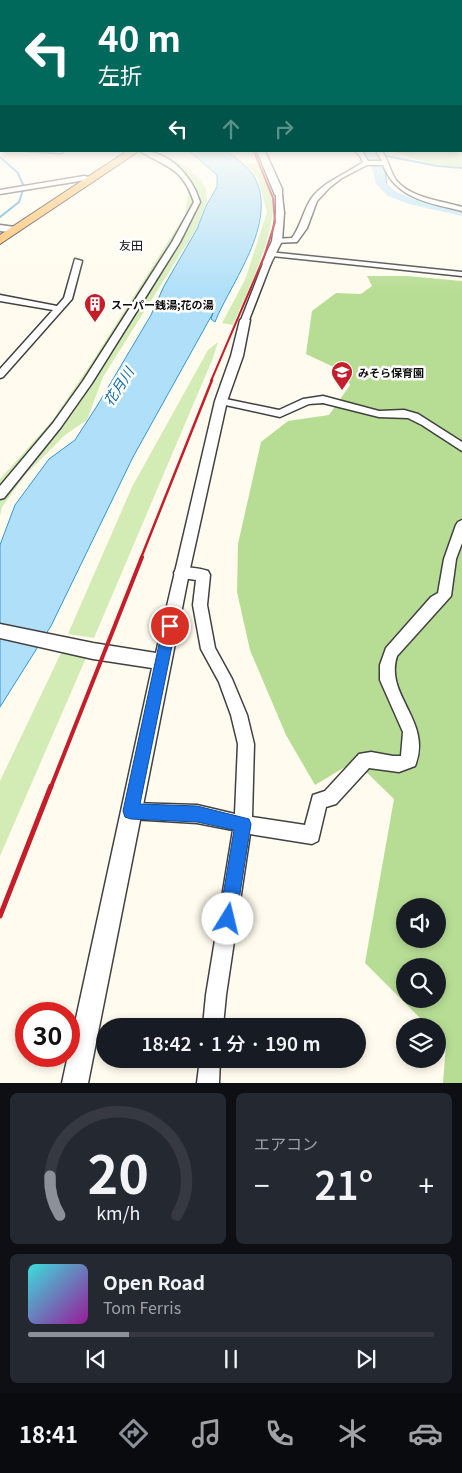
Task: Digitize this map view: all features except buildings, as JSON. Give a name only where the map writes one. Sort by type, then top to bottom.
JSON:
[{"type":"highway","points":[[0,240],[76,191]]},
{"type":"street","points":[[0,495],[57,424],[87,382],[176,242],[197,202],[192,191]]},
{"type":"street","points":[[75,1083],[181,573],[221,401],[237,356],[245,320],[277,241],[280,213],[278,191]]},
{"type":"street","points":[[277,241],[294,240],[303,228],[314,200],[323,191]]},
{"type":"street","points":[[407,191],[462,209]]},
{"type":"street","points":[[444,203],[462,202]]},
{"type":"street","points":[[0,228],[15,230]]},
{"type":"street","points":[[272,254],[462,274]]},
{"type":"street","points":[[0,375],[68,299],[78,261]]},
{"type":"street","points":[[0,298],[60,309]]},
{"type":"street","points":[[221,401],[280,414],[296,405],[318,399],[348,405],[376,414],[384,415],[398,412],[410,414],[421,419],[462,447]]},
{"type":"street","points":[[131,811],[197,814],[243,824],[312,835],[319,801],[330,798],[365,760],[371,759],[399,766],[409,760],[411,732],[387,680],[386,665],[391,653],[436,601],[444,596],[450,559],[462,525]]},
{"type":"street","points":[[181,573],[203,574],[200,605],[208,649],[225,679],[246,744],[243,824],[214,1018]]},
{"type":"street","points":[[0,631],[92,651],[162,662]]},
{"type":"street","points":[[208,1083],[209,1068]]},
{"type":"green space","points":[[188,191],[206,191],[207,201],[196,229],[103,377],[87,420],[65,435],[26,474],[2,507],[0,516],[0,479],[52,421],[94,359],[185,215]]},
{"type":"green space","points":[[261,191],[270,191],[271,195],[271,225],[266,242],[253,279],[233,325],[222,323],[245,280],[267,212]]},
{"type":"green space","points":[[367,276],[407,276],[462,281],[462,1083],[443,1083],[444,1068],[446,1068],[446,1018],[420,1018],[410,1008],[446,1008],[446,958],[396,958],[396,994],[365,963],[394,799],[355,761],[315,785],[286,735],[250,650],[237,592],[238,544],[261,442],[288,421],[329,415],[350,385],[344,372],[306,354],[312,311],[336,293],[361,294],[372,286]]},
{"type":"green space","points":[[218,342],[213,358],[94,638],[68,634],[132,487],[208,350]]},
{"type":"green space","points":[[61,653],[86,658],[0,856],[0,781]]},
{"type":"water","name":"花月川","points":[[215,191],[259,191],[261,214],[250,252],[215,322],[211,319],[213,313],[133,457],[51,626],[0,707],[0,545],[15,505],[49,459],[75,440],[97,406],[151,315],[164,286],[197,229],[206,206]]},
{"type":"water","points":[[387,191],[392,191],[398,195],[395,196]]},
{"type":"waterway","points":[[0,217],[19,202],[23,191]]},
{"type":"waterway","points":[[388,191],[392,194],[413,202],[462,213]]},
{"type":"railway","points":[[211,381],[264,257],[275,222],[273,198],[270,191]]},
{"type":"railway","points":[[141,558],[212,380]]},
{"type":"railway","points":[[51,787],[142,557]]},
{"type":"railway","points":[[0,916],[51,786]]},
{"type":"place","name":"スーパー銭湯;花の湯","points":[[95,323]]},
{"type":"place","name":"みそら保育園","points":[[342,391]]},
{"type":"district","name":"友田","points":[[131,244]]},
{"type":"route","points":[[170,626],[131,811],[197,814],[243,824],[228,919]]}]
